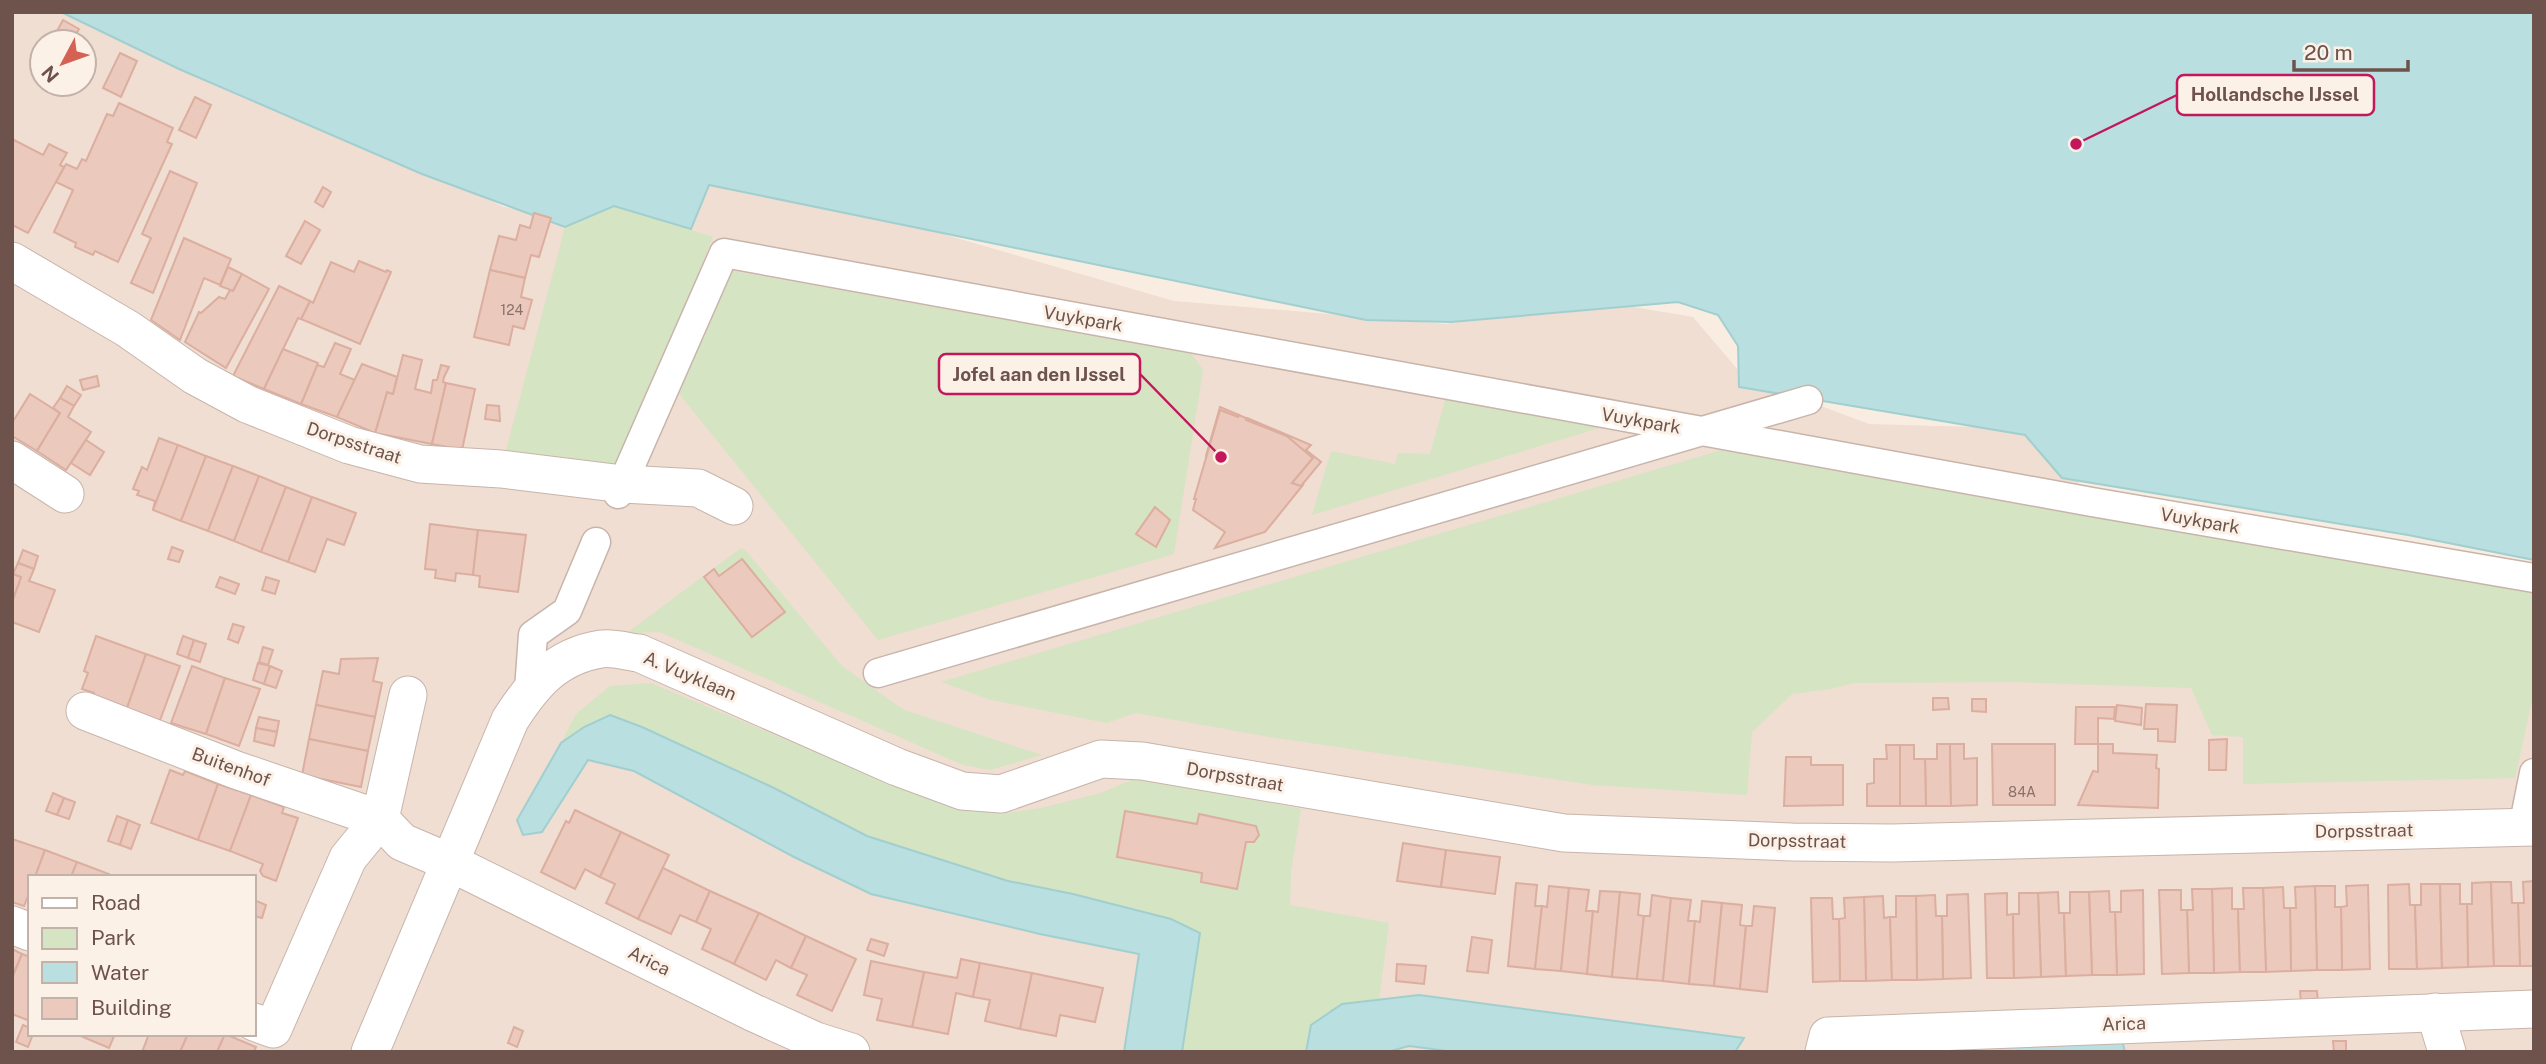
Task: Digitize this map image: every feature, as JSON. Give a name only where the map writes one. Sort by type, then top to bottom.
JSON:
[{"type":"street","name":"Vuykpark","points":[[620,489],[724,253],[1701,432],[2534,578]]},
{"type":"street","name":"Dorpsstraat","points":[[13,261],[128,328],[195,376],[247,404],[349,445],[420,464],[501,468],[620,489],[698,488],[734,506]]},
{"type":"street","name":"Vuykpark","points":[[878,673],[1808,400]]},
{"type":"street","points":[[12,460],[65,495]]},
{"type":"street","points":[[529,690],[533,635],[567,611],[596,542]]},
{"type":"street","name":"A. Vuyklaan","points":[[370,1052],[505,732],[529,690],[560,662],[603,649],[639,653],[897,767],[962,791],[1000,794],[1069,771]]},
{"type":"street","points":[[256,1023],[273,1029],[348,858],[380,819],[408,695]]},
{"type":"street","name":"Buitenhof","points":[[85,711],[236,770],[380,819],[402,842],[449,862]]},
{"type":"street","name":"Dorpsstraat","points":[[1069,771],[1101,759],[1142,761],[1564,833],[1779,842],[1920,842],[2528,827]]},
{"type":"street","points":[[2528,827],[2534,773]]},
{"type":"street","name":"Arica","points":[[449,862],[754,1013],[816,1041],[851,1052]]},
{"type":"street","name":"Arica","points":[[1824,1052],[1829,1036],[2534,1009]]},
{"type":"street","points":[[2435,1012],[2447,1052]]},
{"type":"shaded area","points":[[12,12],[90,12],[504,207],[604,225],[652,183],[677,213],[725,171],[1174,301],[1446,324],[1593,300],[1693,317],[1744,377],[1869,424],[2042,429],[2092,502],[2534,578],[2534,1052],[12,1052]]},
{"type":"green space","points":[[614,206],[713,237],[618,469],[505,454],[565,227]]},
{"type":"green space","points":[[727,270],[1191,353],[1203,370],[1174,554],[878,640],[677,391]]},
{"type":"green space","points":[[1446,397],[1619,422],[1312,515],[1331,451],[1395,464],[1398,453],[1430,454]]},
{"type":"green space","points":[[1728,448],[2534,591],[2534,692],[2515,778],[2243,784],[2243,737],[2212,735],[2191,688],[2013,682],[1854,683],[1792,694],[1752,732],[1747,795],[1593,785],[1270,737],[1136,713],[1107,723],[991,700],[941,682]]},
{"type":"green space","points":[[741,548],[842,666],[904,710],[1042,755],[990,770],[963,765],[660,632],[627,633]]},
{"type":"green space","points":[[651,683],[870,775],[962,809],[1002,814],[1041,808],[1101,793],[1141,776],[1301,809],[1291,872],[1290,905],[1389,923],[1379,1000],[1342,1004],[1311,1025],[1306,1052],[1182,1052],[1200,933],[1171,919],[1008,881],[867,836],[774,788],[642,727],[561,743],[576,714],[610,686]]},
{"type":"water","points":[[61,12],[2534,12],[2534,560],[2408,535],[2062,478],[2025,435],[1739,387],[1738,346],[1718,315],[1678,302],[1451,322],[1366,320],[709,185],[691,229],[614,206],[565,227],[422,174],[179,69]]},
{"type":"water","points":[[610,715],[774,788],[867,836],[1008,881],[1171,919],[1200,933],[1182,1052],[1124,1052],[1139,954],[1040,934],[871,894],[794,857],[634,771],[588,760],[542,832],[523,835],[517,820],[561,743],[584,727]]},
{"type":"water","points":[[1419,995],[1744,1038],[1735,1052],[1455,1052],[1409,1046],[1387,1052],[1306,1052],[1311,1025],[1342,1004]]},
{"type":"water","points":[[2110,1037],[2123,1044],[2125,1052],[1975,1052],[1977,1045]]},
{"type":"building","points":[[63,20],[77,28],[59,28]]},
{"type":"building","points":[[120,53],[137,61],[121,97],[103,88]]},
{"type":"building","points":[[195,97],[211,105],[196,138],[179,130]]},
{"type":"building","points":[[119,103],[173,128],[167,142],[172,144],[118,262],[95,251],[93,255],[75,247],[76,243],[54,232],[73,190],[56,182],[66,164],[77,169],[82,159],[86,161],[107,114],[113,116]]},
{"type":"building","points":[[12,139],[43,155],[49,144],[67,153],[60,165],[64,167],[28,233],[12,225]]},
{"type":"building","points":[[170,171],[197,183],[153,293],[131,283],[151,238],[142,234]]},
{"type":"building","points":[[323,187],[331,192],[323,207],[315,202]]},
{"type":"building","points":[[534,213],[551,218],[539,257],[531,255],[525,278],[490,270],[499,236],[516,240],[520,225],[530,228]]},
{"type":"building","points":[[305,221],[320,230],[301,264],[286,256]]},
{"type":"building","points":[[184,238],[231,259],[220,285],[204,278],[180,340],[151,320]]},
{"type":"building","points":[[359,261],[391,272],[360,344],[301,319],[310,301],[313,303],[331,262],[354,272]]},
{"type":"building","points":[[228,267],[242,274],[233,291],[220,286]]},
{"type":"building","points":[[490,270],[525,278],[521,297],[532,300],[524,329],[513,326],[509,345],[474,337]]},
{"type":"building","points":[[242,274],[269,289],[226,368],[185,342],[199,312],[219,297],[225,299],[230,290],[233,291]]},
{"type":"building","points":[[279,286],[310,301],[301,319],[298,318],[264,389],[233,376]]},
{"type":"building","points":[[335,343],[351,349],[340,374],[355,380],[337,417],[301,404],[317,365],[324,367]]},
{"type":"building","points":[[283,349],[318,363],[301,404],[264,389]]},
{"type":"building","points":[[403,355],[422,360],[415,389],[431,393],[433,380],[437,380],[441,365],[449,367],[444,377],[443,382],[446,383],[432,444],[375,433],[387,392],[393,394]]},
{"type":"building","points":[[362,364],[397,377],[393,394],[387,392],[375,433],[337,417]]},
{"type":"building","points":[[97,376],[99,386],[83,390],[80,380]]},
{"type":"building","points":[[446,383],[475,389],[462,450],[432,444]]},
{"type":"building","points":[[67,386],[81,395],[74,406],[60,398]]},
{"type":"building","points":[[30,394],[60,413],[37,451],[12,436],[12,423]]},
{"type":"building","points":[[60,398],[74,406],[68,417],[91,432],[66,470],[37,451],[60,413],[53,408]]},
{"type":"building","points":[[487,405],[499,406],[500,421],[485,419]]},
{"type":"building","points":[[1220,407],[1239,415],[1238,417],[1220,410],[1208,457],[1206,456]]},
{"type":"building","points":[[1220,410],[1238,417],[1239,415],[1287,436],[1313,458],[1292,483],[1303,485],[1265,532],[1215,548],[1225,532],[1193,510]]},
{"type":"building","points":[[1247,418],[1311,445],[1306,450],[1321,462],[1301,486],[1292,483],[1313,458],[1287,436],[1246,420]]},
{"type":"building","points":[[159,438],[178,445],[153,510],[155,501],[137,495],[139,491],[133,489],[142,467],[147,470]]},
{"type":"building","points":[[86,440],[104,452],[90,475],[71,463]]},
{"type":"building","points":[[178,445],[206,456],[181,521],[153,510]]},
{"type":"building","points":[[206,456],[233,466],[208,531],[181,521]]},
{"type":"building","points":[[233,466],[259,476],[234,541],[208,531]]},
{"type":"building","points":[[259,476],[286,487],[261,552],[234,541]]},
{"type":"building","points":[[286,487],[312,497],[288,562],[261,552]]},
{"type":"building","points":[[312,497],[356,513],[344,545],[327,539],[315,572],[288,562]]},
{"type":"building","points":[[1155,507],[1170,520],[1156,547],[1136,534]]},
{"type":"building","points":[[430,524],[478,530],[473,575],[456,573],[455,581],[435,578],[436,570],[425,569]]},
{"type":"building","points":[[478,530],[526,535],[518,592],[479,587],[480,576],[473,575]]},
{"type":"building","points":[[172,547],[183,551],[179,562],[168,559]]},
{"type":"building","points":[[23,550],[38,556],[34,569],[18,563]]},
{"type":"building","points":[[742,559],[785,612],[752,637],[704,577],[714,569],[719,576]]},
{"type":"building","points":[[18,563],[34,569],[29,581],[55,590],[39,632],[12,622],[12,602],[21,577],[13,574]]},
{"type":"building","points":[[12,574],[21,577],[12,602]]},
{"type":"building","points":[[220,577],[239,584],[235,594],[216,587]]},
{"type":"building","points":[[266,577],[279,581],[275,594],[262,590]]},
{"type":"building","points":[[233,624],[244,627],[238,643],[228,639]]},
{"type":"building","points":[[96,636],[146,654],[126,711],[92,699],[94,693],[82,689],[88,673],[84,671]]},
{"type":"building","points":[[183,636],[194,640],[188,658],[177,654]]},
{"type":"building","points":[[194,640],[206,644],[200,662],[188,658]]},
{"type":"building","points":[[263,647],[273,650],[268,665],[259,662]]},
{"type":"building","points":[[146,654],[180,666],[159,723],[126,711]]},
{"type":"building","points":[[378,658],[373,681],[382,683],[375,717],[316,705],[323,671],[339,674],[341,659]]},
{"type":"building","points":[[258,663],[270,666],[264,684],[253,680]]},
{"type":"building","points":[[192,666],[225,678],[206,734],[171,723]]},
{"type":"building","points":[[270,666],[282,671],[276,688],[264,684]]},
{"type":"building","points":[[225,678],[260,689],[239,746],[206,734]]},
{"type":"building","points":[[1933,698],[1948,698],[1949,709],[1933,710]]},
{"type":"building","points":[[1972,699],[1986,699],[1986,712],[1972,711]]},
{"type":"building","points":[[2146,704],[2177,705],[2175,742],[2158,741],[2158,729],[2144,729]]},
{"type":"building","points":[[316,705],[375,717],[368,751],[309,739]]},
{"type":"building","points":[[2117,705],[2142,708],[2141,725],[2115,721]]},
{"type":"building","points":[[2076,707],[2115,707],[2114,719],[2098,718],[2098,744],[2075,744]]},
{"type":"building","points":[[259,717],[279,721],[277,732],[256,728]]},
{"type":"building","points":[[256,728],[277,732],[274,746],[254,741]]},
{"type":"building","points":[[309,739],[368,751],[361,787],[302,775]]},
{"type":"building","points":[[2227,739],[2226,770],[2209,770],[2209,740]]},
{"type":"building","points":[[1937,744],[1950,744],[1951,806],[1926,806],[1925,759],[1937,759]]},
{"type":"building","points":[[1950,744],[1964,744],[1964,759],[1977,758],[1977,805],[1951,806]]},
{"type":"building","points":[[1992,744],[2055,744],[2055,805],[1993,805]]},
{"type":"building","points":[[2098,744],[2113,744],[2113,753],[2157,755],[2158,808],[2078,805],[2093,771],[2098,772]]},
{"type":"building","points":[[1886,745],[1900,745],[1900,806],[1867,806],[1867,784],[1874,783],[1874,759],[1887,759]]},
{"type":"building","points":[[1900,745],[1914,745],[1914,759],[1925,759],[1926,806],[1900,806]]},
{"type":"building","points":[[1786,757],[1811,757],[1811,765],[1843,765],[1843,805],[1784,806]]},
{"type":"building","points":[[170,770],[183,775],[185,771],[218,784],[198,840],[151,823]]},
{"type":"building","points":[[218,784],[251,795],[230,851],[198,840]]},
{"type":"building","points":[[53,793],[64,798],[57,815],[46,811]]},
{"type":"building","points":[[251,795],[284,807],[282,813],[298,818],[276,881],[263,876],[260,871],[263,864],[230,851]]},
{"type":"building","points":[[64,798],[75,802],[69,819],[57,815]]},
{"type":"building","points":[[575,810],[621,832],[600,877],[585,869],[575,889],[541,872],[566,821],[569,823]]},
{"type":"building","points":[[1125,811],[1197,824],[1199,814],[1256,826],[1259,835],[1254,842],[1246,842],[1237,889],[1201,882],[1202,873],[1117,857]]},
{"type":"building","points":[[117,816],[128,820],[120,845],[108,841]]},
{"type":"building","points":[[128,820],[140,825],[131,849],[120,845]]},
{"type":"building","points":[[621,832],[669,855],[638,919],[606,903],[615,884],[600,877]]},
{"type":"building","points":[[12,839],[45,850],[36,875],[28,875],[28,896],[24,906],[12,902]]},
{"type":"building","points":[[1403,843],[1446,850],[1441,887],[1397,881]]},
{"type":"building","points":[[45,850],[77,862],[72,875],[36,875]]},
{"type":"building","points":[[1446,850],[1500,857],[1495,894],[1441,887]]},
{"type":"building","points":[[77,862],[109,874],[109,875],[72,875]]},
{"type":"building","points":[[663,868],[710,891],[696,922],[680,915],[671,934],[638,919]]},
{"type":"building","points":[[2534,881],[2534,966],[2520,966],[2518,903],[2524,903],[2523,882]]},
{"type":"building","points":[[2491,882],[2494,966],[2468,967],[2467,904],[2472,904],[2472,883]]},
{"type":"building","points":[[2491,882],[2511,882],[2512,903],[2518,903],[2520,966],[2494,966]]},
{"type":"building","points":[[1516,883],[1537,885],[1535,906],[1542,906],[1535,969],[1508,966]]},
{"type":"building","points":[[2409,884],[2410,905],[2415,905],[2417,969],[2389,969],[2388,885]]},
{"type":"building","points":[[2421,884],[2440,884],[2442,968],[2417,969],[2415,905],[2421,905]]},
{"type":"building","points":[[2440,884],[2460,884],[2460,904],[2467,904],[2468,967],[2442,968]]},
{"type":"building","points":[[2368,885],[2370,969],[2342,970],[2341,907],[2347,906],[2346,886]]},
{"type":"building","points":[[1549,886],[1569,888],[1561,971],[1535,969],[1542,906],[1547,907]]},
{"type":"building","points":[[2315,886],[2335,886],[2335,907],[2341,907],[2342,970],[2317,970]]},
{"type":"building","points":[[2315,886],[2317,970],[2291,971],[2290,908],[2296,908],[2295,887]]},
{"type":"building","points":[[2283,887],[2284,908],[2290,908],[2291,971],[2266,972],[2263,888]]},
{"type":"building","points":[[1569,888],[1589,890],[1586,911],[1593,911],[1587,974],[1561,971]]},
{"type":"building","points":[[2232,888],[2232,909],[2238,909],[2240,972],[2214,973],[2212,889]]},
{"type":"building","points":[[2243,888],[2263,888],[2266,972],[2240,972],[2238,909],[2244,909]]},
{"type":"building","points":[[2192,889],[2212,889],[2214,973],[2189,973],[2187,910],[2193,910]]},
{"type":"building","points":[[2143,890],[2144,974],[2117,975],[2115,912],[2121,912],[2121,891]]},
{"type":"building","points":[[2159,890],[2181,890],[2181,910],[2187,910],[2189,973],[2162,974]]},
{"type":"building","points":[[710,891],[759,913],[734,964],[702,949],[711,929],[696,922]]},
{"type":"building","points":[[1600,891],[1620,892],[1612,977],[1587,974],[1593,911],[1598,912]]},
{"type":"building","points":[[2109,891],[2110,912],[2115,912],[2117,975],[2092,975],[2089,892]]},
{"type":"building","points":[[1620,892],[1640,894],[1638,915],[1644,916],[1637,979],[1612,977]]},
{"type":"building","points":[[2058,892],[2059,913],[2064,913],[2066,976],[2041,977],[2038,893]]},
{"type":"building","points":[[2070,892],[2089,892],[2092,975],[2066,976],[2064,913],[2070,913]]},
{"type":"building","points":[[2007,893],[2007,915],[2013,914],[2014,978],[1987,978],[1985,894]]},
{"type":"building","points":[[2019,893],[2038,893],[2041,977],[2014,978],[2013,914],[2019,914]]},
{"type":"building","points":[[1968,894],[1971,978],[1943,979],[1942,916],[1947,916],[1947,895]]},
{"type":"building","points":[[1652,895],[1671,898],[1663,981],[1637,979],[1644,916],[1650,916]]},
{"type":"building","points":[[1935,895],[1936,916],[1942,916],[1943,979],[1917,980],[1916,896]]},
{"type":"building","points":[[1883,896],[1884,918],[1890,917],[1892,980],[1866,981],[1864,897]]},
{"type":"building","points":[[1896,896],[1916,896],[1917,980],[1892,980],[1890,917],[1896,917]]},
{"type":"building","points":[[1864,897],[1866,981],[1840,981],[1839,919],[1845,918],[1844,898]]},
{"type":"building","points":[[1671,898],[1691,900],[1688,921],[1695,921],[1689,984],[1663,981]]},
{"type":"building","points":[[1811,898],[1832,898],[1833,919],[1839,919],[1840,981],[1813,982]]},
{"type":"building","points":[[256,901],[266,905],[262,918],[256,916]]},
{"type":"building","points":[[1702,901],[1722,903],[1714,986],[1689,984],[1695,921],[1700,922]]},
{"type":"building","points":[[1722,903],[1742,905],[1740,925],[1746,926],[1740,989],[1714,986]]},
{"type":"building","points":[[1754,906],[1775,908],[1767,992],[1740,989],[1746,926],[1752,926]]},
{"type":"building","points":[[759,913],[806,936],[791,968],[776,960],[766,980],[734,964]]},
{"type":"building","points":[[806,936],[856,959],[832,1011],[797,995],[807,975],[791,968]]},
{"type":"building","points":[[1472,937],[1492,940],[1488,973],[1467,971]]},
{"type":"building","points":[[871,939],[888,944],[884,956],[867,950]]},
{"type":"building","points":[[12,949],[22,954],[12,978]]},
{"type":"building","points":[[22,954],[28,956],[28,1020],[12,1014],[12,978]]},
{"type":"building","points":[[961,959],[980,963],[973,997],[956,993],[948,1034],[912,1027],[924,972],[957,978]]},
{"type":"building","points":[[871,961],[924,972],[912,1027],[877,1020],[882,999],[864,995]]},
{"type":"building","points":[[980,963],[1032,973],[1020,1029],[985,1021],[990,1000],[973,997]]},
{"type":"building","points":[[1397,964],[1426,966],[1424,984],[1396,981]]},
{"type":"building","points":[[1032,973],[1103,988],[1095,1022],[1060,1015],[1056,1036],[1020,1029]]},
{"type":"building","points":[[2300,991],[2317,991],[2318,1002],[2301,1002]]},
{"type":"building","points":[[23,1025],[28,1027],[28,1036],[32,1036],[28,1047],[16,1042]]},
{"type":"building","points":[[514,1027],[523,1031],[517,1047],[508,1043]]},
{"type":"building","points":[[81,1036],[114,1036],[109,1048]]},
{"type":"building","points":[[148,1036],[187,1036],[180,1052],[142,1052]]},
{"type":"building","points":[[187,1036],[224,1036],[217,1052],[180,1052]]},
{"type":"building","points":[[224,1036],[256,1047],[254,1052],[217,1052]]},
{"type":"building","points":[[2333,1041],[2346,1041],[2346,1052],[2334,1052]]},
{"type":"place","name":"Hollandsche IJssel","points":[[2076,144]]},
{"type":"place","name":"Jofel aan den IJssel","points":[[1221,457]]}]
